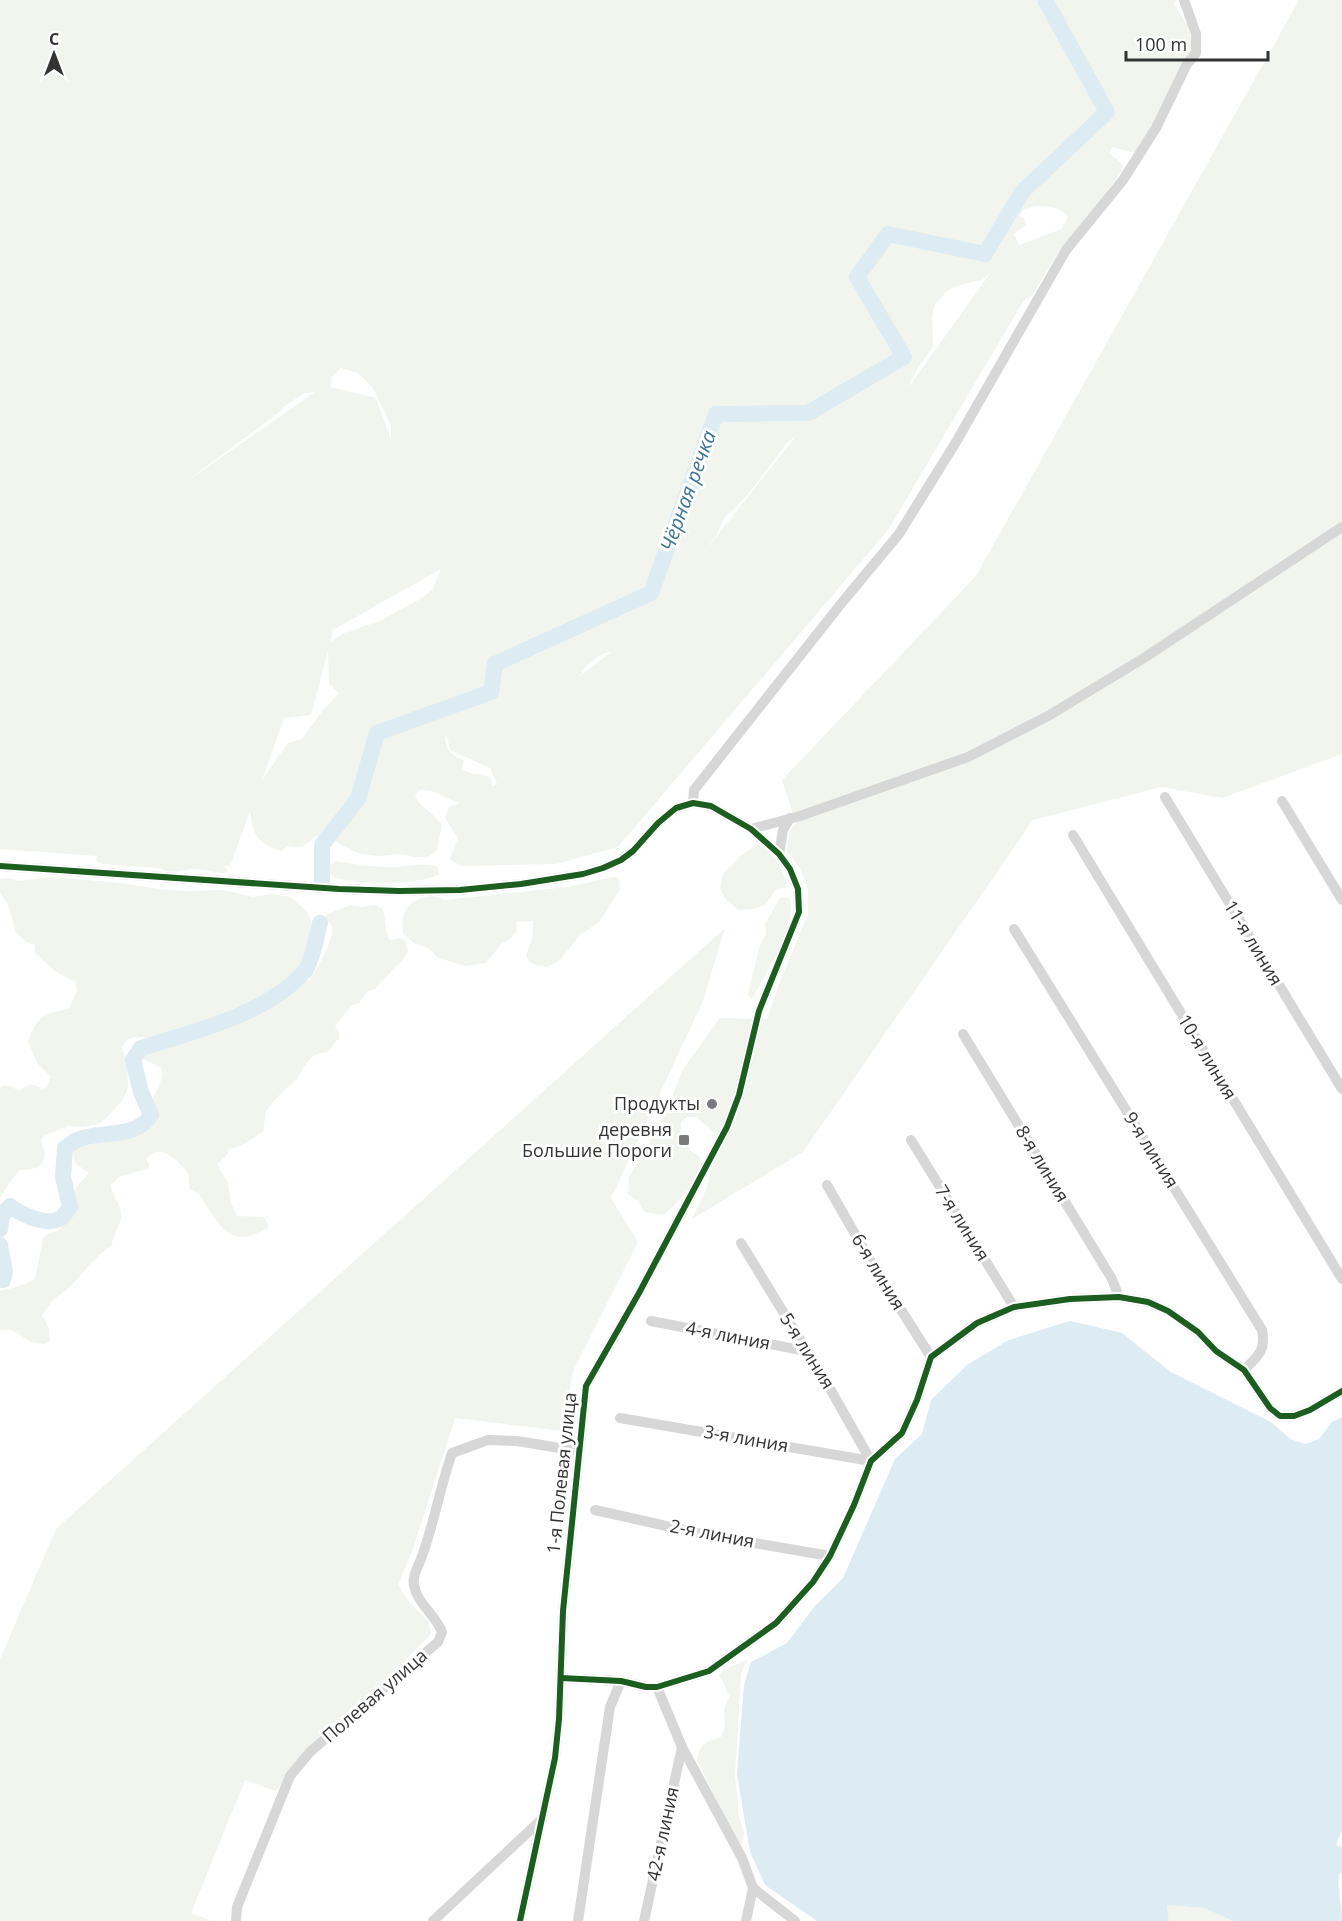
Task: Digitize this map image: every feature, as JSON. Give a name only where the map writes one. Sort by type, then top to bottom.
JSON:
[{"type":"street","points":[[0,866],[399,891],[460,890],[521,884],[583,874],[621,860],[676,808],[693,803],[694,790],[700,781],[899,534],[956,442],[1066,250],[1124,180],[1156,128],[1187,64],[1196,53],[1196,34],[1184,0]]},
{"type":"street","points":[[751,829],[790,818],[968,757],[1048,716],[1144,658],[1342,527]]},
{"type":"street","name":"11-я линия","points":[[1165,797],[1342,1089]]},
{"type":"street","points":[[1282,801],[1342,900]]},
{"type":"street","name":"1-я Полевая улица","points":[[520,1921],[555,1758],[560,1719],[563,1611],[586,1386],[639,1293],[720,1141],[739,1095],[759,1011],[799,912],[796,880],[779,854],[751,829],[711,806],[693,803]]},
{"type":"street","points":[[779,854],[783,830],[790,818]]},
{"type":"street","name":"10-я линия","points":[[1073,835],[1342,1279]]},
{"type":"street","name":"9-я линия","points":[[1014,929],[1262,1330],[1264,1341],[1260,1354],[1244,1370]]},
{"type":"street","name":"8-я линия","points":[[963,1034],[1112,1280],[1119,1297]]},
{"type":"street","name":"7-я линия","points":[[911,1140],[1014,1307]]},
{"type":"street","name":"6-я линия","points":[[827,1185],[875,1269],[931,1357]]},
{"type":"street","name":"5-я линия","points":[[741,1243],[871,1461]]},
{"type":"street","points":[[561,1678],[621,1681],[646,1687],[657,1687],[709,1671],[776,1623],[813,1582],[830,1556],[854,1505],[871,1461],[902,1433],[917,1400],[931,1357],[977,1323],[1014,1307],[1070,1299],[1119,1297],[1148,1302],[1168,1311],[1198,1332],[1216,1351],[1244,1370],[1270,1408],[1280,1416],[1294,1416],[1310,1410],[1342,1391]]},
{"type":"street","name":"4-я линия","points":[[651,1321],[806,1351]]},
{"type":"street","name":"3-я линия","points":[[620,1418],[871,1461]]},
{"type":"street","name":"Полевая улица","points":[[236,1921],[237,1907],[290,1776],[310,1752],[438,1642],[442,1632],[439,1623],[419,1601],[414,1576],[428,1539],[452,1453],[488,1440],[517,1441],[578,1451]]},
{"type":"street","name":"2-я линия","points":[[595,1510],[702,1534],[830,1556]]},
{"type":"street","points":[[578,1921],[610,1707],[621,1681]]},
{"type":"street","points":[[657,1687],[682,1746],[742,1858],[753,1888],[795,1921]]},
{"type":"street","name":"42-я линия","points":[[644,1921],[682,1746]]},
{"type":"street","points":[[433,1921],[541,1820]]},
{"type":"street","points":[[746,1921],[753,1888]]},
{"type":"shaded area","points":[[0,0],[1176,0],[1174,4],[1188,26],[1193,48],[1145,140],[1135,153],[1112,147],[1109,153],[1121,163],[1123,169],[1084,222],[1060,249],[1032,296],[1024,300],[888,530],[618,847],[556,864],[461,866],[450,859],[458,838],[445,818],[449,807],[460,803],[435,792],[418,790],[415,797],[442,825],[437,850],[428,857],[361,854],[343,846],[329,836],[315,836],[303,846],[288,846],[281,851],[261,841],[255,832],[250,811],[230,866],[223,866],[228,870],[225,873],[194,869],[176,872],[159,868],[103,864],[96,861],[97,856],[0,849]],"holes":[[[1041,206],[1057,209],[1068,217],[1061,229],[1019,245],[1014,234],[1026,225],[1024,219],[1019,216],[1024,209]],[[991,272],[908,386],[933,346],[934,306],[947,291],[963,284],[982,280]],[[341,368],[358,373],[373,388],[391,425],[391,439],[376,398],[330,387],[332,377]],[[315,392],[192,477],[305,393]],[[796,436],[698,560],[716,536],[724,518],[746,497],[787,443]],[[441,569],[433,589],[422,598],[380,621],[344,633],[330,642],[333,630]],[[328,651],[329,684],[339,693],[302,739],[288,743],[262,780],[284,718],[311,715]],[[610,652],[579,677],[588,664],[600,655]],[[447,735],[450,750],[490,768],[497,784],[492,786],[490,777],[465,771],[462,768],[464,761],[453,755],[447,746],[445,738]]]},
{"type":"shaded area","points":[[1299,0],[1342,0],[1342,754],[1222,798],[1161,787],[1033,820],[803,1152],[692,1219],[706,1190],[713,1165],[724,1141],[696,1117],[687,1117],[681,1122],[680,1138],[691,1151],[700,1157],[697,1174],[683,1196],[664,1215],[644,1212],[638,1201],[628,1194],[629,1177],[663,1120],[683,1069],[720,1018],[767,1019],[808,914],[808,889],[800,868],[787,851],[790,831],[796,823],[782,780],[976,576]]},
{"type":"shaded area","points":[[758,843],[777,861],[787,882],[786,887],[775,890],[761,907],[738,910],[725,898],[720,889],[723,874],[738,858]]},
{"type":"shaded area","points":[[335,861],[384,867],[432,866],[438,867],[439,874],[431,878],[403,882],[369,883],[332,876],[326,869]]},
{"type":"shaded area","points":[[52,877],[159,889],[223,890],[253,897],[271,894],[291,897],[307,911],[315,932],[315,953],[293,980],[299,982],[309,981],[331,939],[332,926],[325,915],[350,905],[362,907],[375,905],[382,908],[390,940],[401,938],[405,941],[408,951],[375,989],[368,991],[358,1004],[352,1005],[335,1026],[339,1032],[339,1039],[326,1052],[312,1057],[297,1080],[271,1104],[266,1112],[263,1132],[229,1150],[217,1164],[228,1183],[231,1203],[237,1216],[263,1217],[268,1228],[240,1237],[227,1232],[199,1195],[190,1189],[188,1174],[180,1164],[164,1153],[154,1154],[147,1158],[150,1165],[148,1169],[119,1177],[111,1185],[121,1212],[112,1245],[98,1256],[70,1287],[53,1300],[42,1315],[49,1329],[50,1341],[44,1344],[31,1342],[12,1330],[0,1330],[0,1291],[35,1279],[43,1238],[58,1231],[76,1208],[75,1191],[89,1173],[75,1163],[73,1154],[76,1148],[124,1137],[151,1125],[150,1106],[162,1075],[162,1069],[141,1057],[147,1053],[162,1050],[160,1046],[142,1037],[127,1040],[122,1048],[127,1062],[128,1088],[122,1101],[99,1124],[82,1127],[69,1126],[43,1136],[41,1141],[44,1148],[44,1159],[42,1163],[33,1169],[20,1170],[0,1198],[0,1089],[2,1086],[13,1087],[18,1091],[32,1085],[41,1089],[47,1087],[51,1077],[38,1064],[28,1042],[42,1017],[69,1009],[77,990],[75,982],[56,972],[35,953],[35,945],[26,942],[16,932],[8,905],[0,892],[0,879],[10,878],[18,881]]},
{"type":"shaded area","points":[[614,877],[619,878],[620,889],[600,921],[580,935],[560,960],[548,967],[529,962],[526,955],[533,936],[533,921],[516,922],[517,931],[501,944],[486,963],[465,966],[438,958],[430,949],[414,943],[403,933],[402,920],[407,908],[416,900],[428,896],[445,900],[567,887]]},
{"type":"shaded area","points":[[781,897],[790,899],[789,924],[778,951],[752,999],[748,995],[759,948],[766,934],[765,923]]},
{"type":"shaded area","points":[[725,928],[703,1001],[611,1198],[638,1242],[573,1371],[563,1431],[455,1418],[412,1552],[398,1584],[407,1600],[428,1620],[431,1634],[275,1791],[245,1780],[191,1913],[211,1921],[0,1921],[0,1659],[56,1529]]},
{"type":"shaded area","points":[[1070,1321],[1122,1333],[1171,1372],[1271,1422],[1290,1439],[1305,1444],[1319,1439],[1332,1422],[1342,1417],[1342,1830],[1336,1845],[1342,1847],[1339,1892],[1342,1921],[1233,1921],[1204,1908],[1167,1905],[1169,1921],[817,1921],[765,1885],[750,1852],[737,1774],[744,1685],[751,1662],[787,1643],[814,1607],[843,1578],[895,1459],[922,1434],[931,1400],[967,1365],[1009,1340]]},
{"type":"shaded area","points":[[747,1660],[741,1674],[735,1775],[739,1817],[744,1833],[742,1845],[733,1834],[697,1760],[702,1746],[721,1737],[725,1726],[724,1713],[730,1697],[719,1676],[725,1669]]},
{"type":"shaded area","points":[[1167,1905],[1204,1908],[1233,1921],[1169,1921]]},
{"type":"waterway","name":"Чёрная речка","points":[[322,882],[322,845],[358,799],[377,733],[491,692],[495,664],[651,593],[716,414],[808,413],[904,357],[857,277],[888,234],[985,254],[1022,192],[1107,112],[1045,0]]},
{"type":"waterway","name":"Чёрная речка","points":[[0,1229],[2,1215],[10,1206],[42,1221],[62,1217],[70,1207],[63,1177],[65,1148],[87,1137],[136,1128],[151,1115],[141,1092],[133,1060],[141,1048],[229,1020],[271,999],[289,986],[308,967],[320,923]]},
{"type":"waterway","name":"Чёрная речка","points":[[0,1245],[5,1272],[3,1280],[0,1280]]},
{"type":"cycle path","points":[[0,866],[339,889],[460,890],[521,884],[583,874],[603,868],[621,860],[633,851],[658,823],[676,808],[693,803],[711,806],[751,829],[779,854],[790,869],[798,889],[799,912],[759,1011],[739,1095],[727,1127],[639,1293],[586,1386],[563,1611],[559,1719],[555,1758],[520,1921]]},
{"type":"cycle path","points":[[561,1678],[621,1681],[646,1687],[657,1687],[709,1671],[776,1623],[813,1582],[830,1556],[854,1505],[871,1461],[902,1433],[917,1400],[931,1357],[977,1323],[1014,1307],[1070,1299],[1119,1297],[1148,1302],[1168,1311],[1198,1332],[1216,1351],[1244,1370],[1270,1408],[1280,1416],[1294,1416],[1310,1410],[1342,1391]]},
{"type":"place","name":"Продукты","points":[[712,1104]]},
{"type":"place","name":"деревня Большие Пороги","points":[[684,1140]]}]
